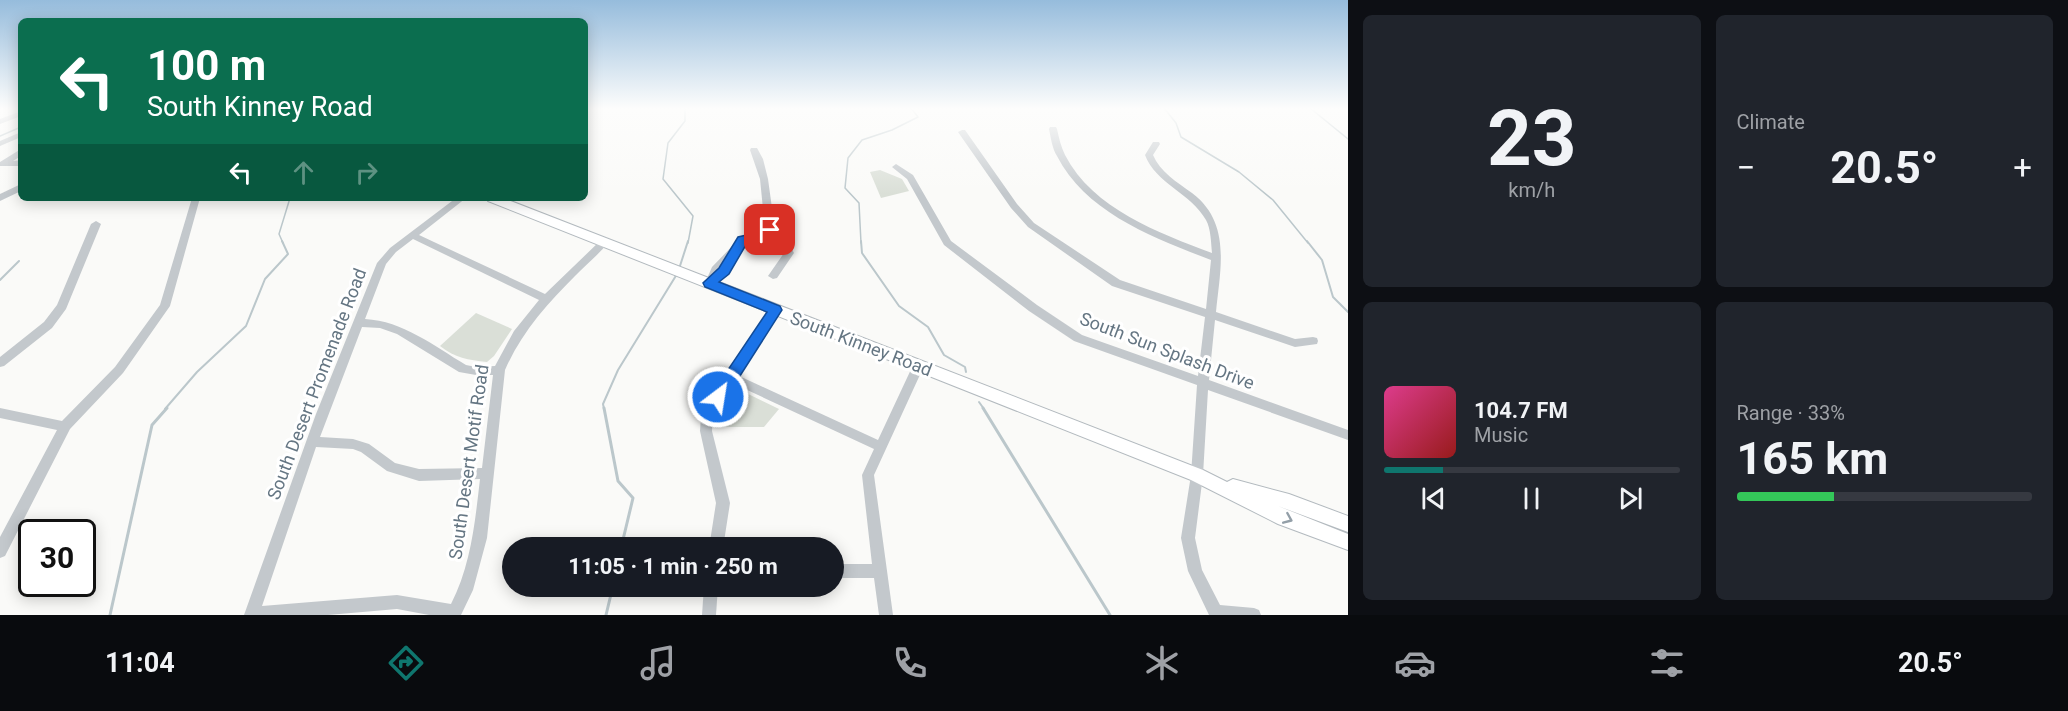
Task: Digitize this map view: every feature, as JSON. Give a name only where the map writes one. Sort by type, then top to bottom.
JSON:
[{"type":"main road","name":"South Kinney Road","points":[[500,201],[1197,475],[1284,518],[1348,542]]},
{"type":"main road","name":"South Kinney Road","points":[[1197,475],[1289,502],[1348,524]]},
{"type":"street","points":[[0,144],[15,137]]},
{"type":"street","points":[[966,137],[1014,206],[1031,225],[1116,282],[1295,343],[1313,341]]},
{"type":"street","points":[[1055,137],[1061,156],[1077,180],[1104,203],[1161,238],[1216,258]]},
{"type":"street","points":[[1156,144],[1149,155],[1153,165],[1166,178],[1197,201],[1212,222],[1216,258],[1203,383],[1197,475],[1188,537],[1194,571],[1216,614],[1254,615]]},
{"type":"street","points":[[710,283],[724,271],[743,240],[764,235],[770,230],[765,203],[765,175],[754,150]]},
{"type":"street","points":[[1,164],[18,154]]},
{"type":"street","points":[[1,164],[18,163]]},
{"type":"street","name":"South Sun Splash Drive","points":[[896,167],[910,177],[947,243],[1033,308],[1078,338],[1348,435]]},
{"type":"street","points":[[0,198],[18,189]]},
{"type":"street","points":[[0,551],[65,427],[119,370],[165,306],[195,201]]},
{"type":"street","name":"South Desert Promenade Road","points":[[251,614],[312,442],[382,263],[393,250],[458,201]]},
{"type":"street","points":[[0,363],[48,325],[62,306],[96,224]]},
{"type":"street","points":[[412,235],[546,299]]},
{"type":"street","points":[[764,235],[785,244],[789,253],[773,276]]},
{"type":"street","name":"South Desert Motif Road","points":[[454,614],[466,590],[480,538],[499,370],[506,349],[546,299],[604,242]]},
{"type":"street","points":[[718,537],[723,503],[706,431],[707,416],[730,377],[776,310]]},
{"type":"street","points":[[358,323],[381,324],[401,331],[463,369],[499,370]]},
{"type":"street","points":[[886,615],[868,475],[918,366]]},
{"type":"street","points":[[730,377],[881,447]]},
{"type":"street","points":[[0,413],[65,427]]},
{"type":"street","points":[[312,442],[353,444],[365,448],[391,467],[419,475],[487,473]]},
{"type":"street","points":[[844,571],[880,571]]},
{"type":"street","points":[[709,615],[710,597]]},
{"type":"street","points":[[251,614],[397,602],[454,614]]},
{"type":"shaded area","points":[[880,170],[902,179],[909,191],[881,198],[870,172]]},
{"type":"shaded area","points":[[476,313],[512,329],[494,356],[487,362],[462,358],[440,346]]},
{"type":"shaded area","points":[[740,390],[779,409],[764,427],[718,427],[720,410],[731,392]]},
{"type":"waterway","points":[[673,137],[668,143],[663,179],[693,216],[688,243]]},
{"type":"waterway","points":[[861,243],[859,203],[845,188],[848,158],[862,140],[872,137]]},
{"type":"waterway","points":[[1181,137],[1239,172],[1273,200],[1308,243]]},
{"type":"waterway","points":[[283,243],[279,234],[289,201]]},
{"type":"waterway","points":[[165,409],[197,372],[246,326],[265,279],[288,254],[282,241]]},
{"type":"waterway","points":[[679,269],[688,241]]},
{"type":"waterway","points":[[861,241],[862,253],[899,306],[928,327],[944,355],[965,367],[966,372]]},
{"type":"waterway","points":[[1307,241],[1322,260],[1333,297],[1348,312]]},
{"type":"waterway","points":[[0,280],[19,261]]},
{"type":"waterway","points":[[604,409],[603,404],[618,370],[677,274]]},
{"type":"waterway","points":[[979,402],[984,409]]},
{"type":"waterway","points":[[110,615],[152,425],[167,408]]},
{"type":"waterway","points":[[604,408],[618,481],[633,498],[624,537]]},
{"type":"waterway","points":[[983,408],[1110,615]]},
{"type":"waterway","points":[[606,615],[610,597]]},
{"type":"route","points":[[718,397],[776,310],[710,283],[724,271],[743,240],[764,235],[770,230]]}]
